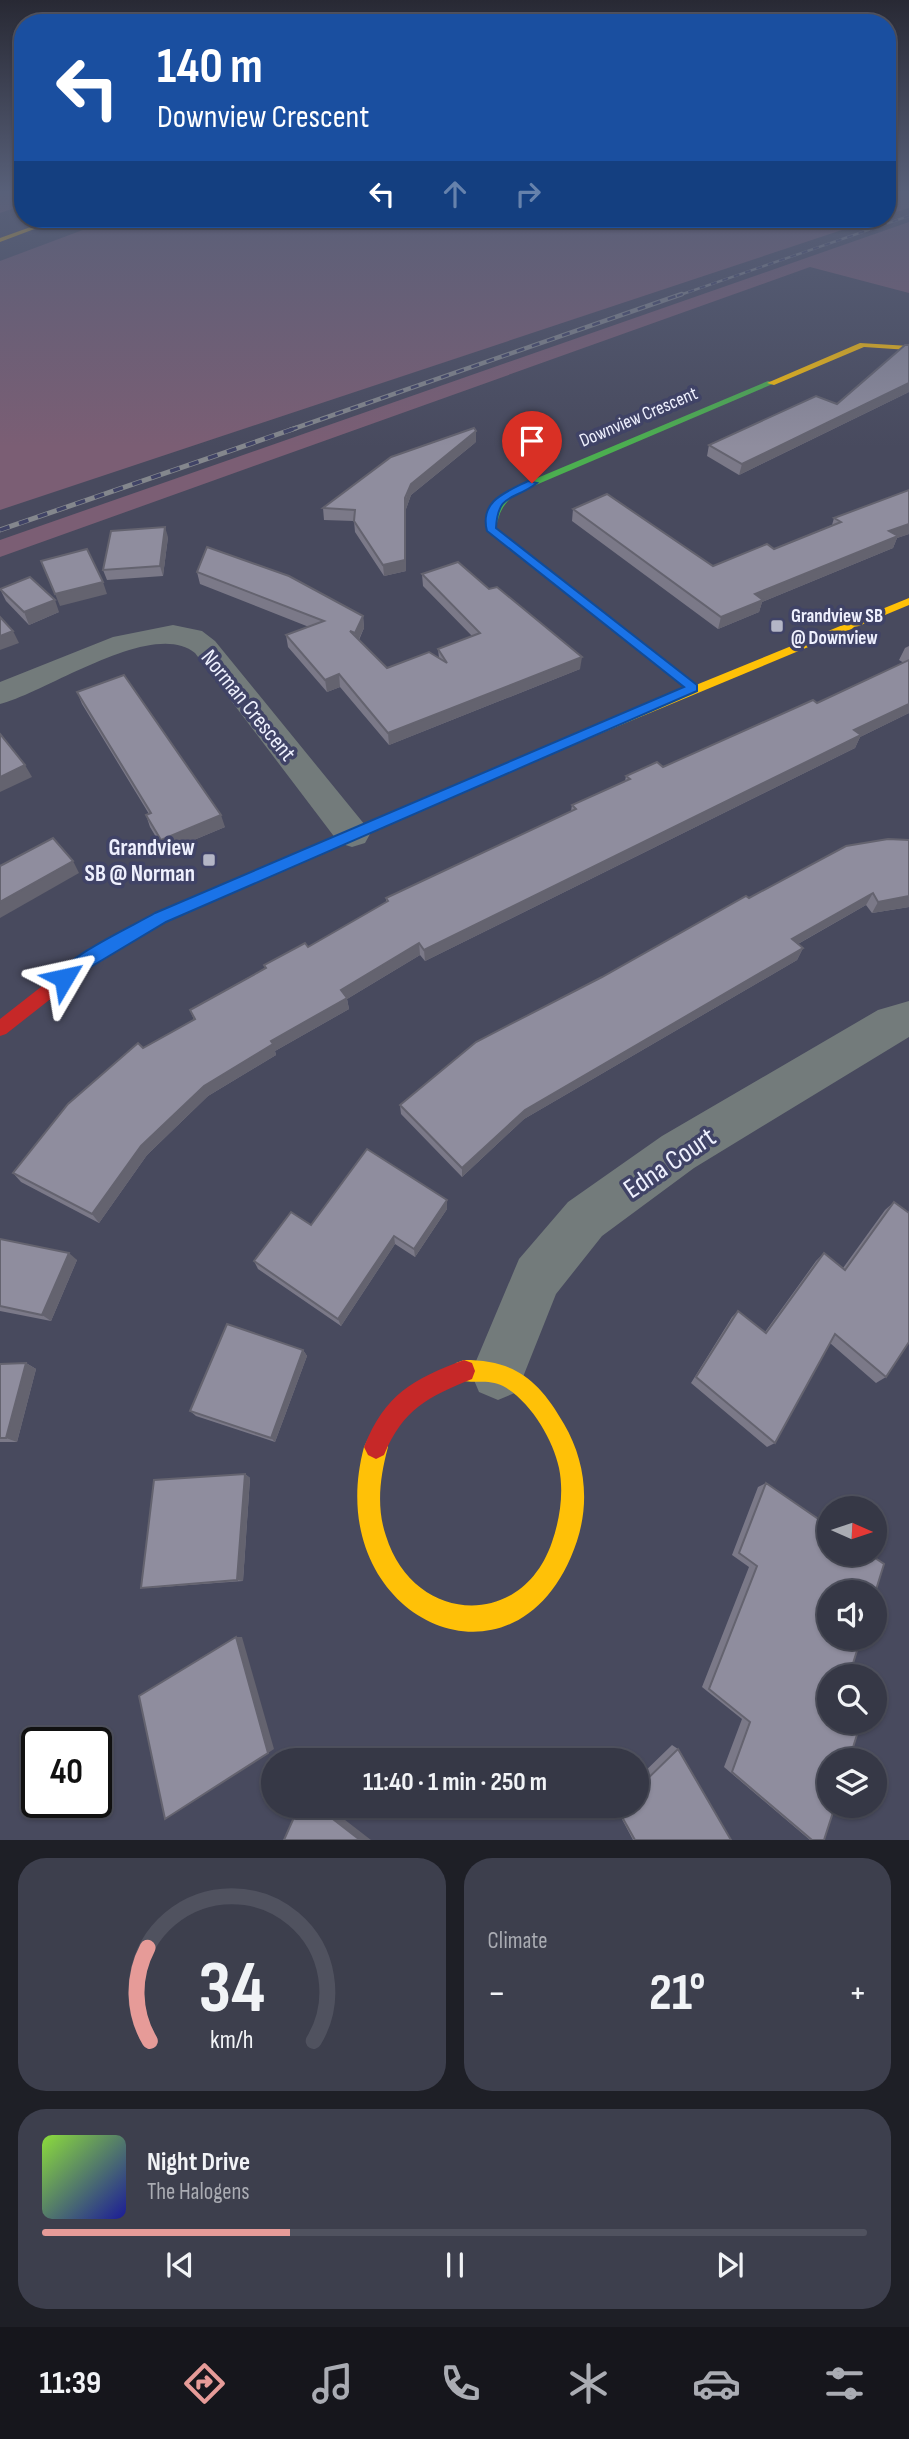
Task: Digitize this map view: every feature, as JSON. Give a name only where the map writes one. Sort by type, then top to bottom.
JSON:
[{"type":"main road","name":"Downview Crescent","points":[[693,688],[491,529],[492,510],[500,499],[532,483],[863,345],[909,348]]},
{"type":"main road","points":[[0,1029],[84,963],[160,918],[693,688],[909,601]]},
{"type":"main road","points":[[464,1371],[498,1373],[529,1393],[550,1420],[567,1455],[574,1495],[569,1536],[552,1574],[525,1603],[491,1619],[453,1619],[418,1604],[391,1576],[373,1540],[366,1500],[371,1461],[385,1426],[407,1399],[435,1381],[464,1371]]},
{"type":"street","name":"Norman Crescent","points":[[0,694],[132,640],[171,635],[192,638],[205,647],[352,834]]},
{"type":"street","name":"Edna Court","points":[[498,1373],[537,1277],[585,1219],[678,1152],[893,1023],[909,1018]]},
{"type":"shaded area","points":[[0,276],[704,276],[0,510]]},
{"type":"shaded area","points":[[755,276],[785,276],[0,557],[0,540]]},
{"type":"shaded area","points":[[844,276],[909,276],[909,293]]},
{"type":"building","points":[[905,345],[909,345],[909,383],[742,464],[709,445],[816,396],[837,404]]},
{"type":"building","points":[[474,428],[476,431],[411,484],[405,498],[405,560],[383,565],[354,521],[355,510],[323,508],[391,457]]},
{"type":"building","points":[[909,490],[909,524],[889,531],[898,536],[755,594],[763,600],[721,617],[573,509],[607,494],[713,566],[767,544],[774,549],[841,522],[834,518]]},
{"type":"building","points":[[165,527],[160,566],[103,570],[111,531]]},
{"type":"building","points":[[207,547],[289,576],[363,616],[355,633],[350,631],[387,668],[429,652],[447,663],[438,649],[480,633],[422,574],[458,562],[489,589],[497,587],[582,657],[388,733],[339,674],[325,680],[286,635],[324,621],[197,572]]},
{"type":"building","points":[[87,549],[103,582],[55,594],[41,561]]},
{"type":"building","points":[[30,577],[55,600],[24,612],[0,589]]},
{"type":"building","points":[[0,617],[13,631],[0,636]]},
{"type":"building","points":[[909,660],[909,704],[854,730],[861,735],[424,950],[419,943],[341,990],[347,998],[271,1041],[273,1044],[204,1086],[141,1146],[92,1214],[13,1173],[68,1104],[138,1043],[143,1048],[195,1019],[190,1010],[266,968],[264,965],[305,943],[308,947],[388,901],[386,898],[576,809],[572,805],[630,779],[626,776],[657,762],[663,767],[813,700],[817,703]]},
{"type":"building","points":[[124,675],[221,815],[161,840],[146,815],[151,813],[77,692]]},
{"type":"building","points":[[0,734],[25,765],[0,777]]},
{"type":"building","points":[[53,838],[73,861],[0,902],[0,866]]},
{"type":"building","points":[[888,839],[909,840],[909,896],[878,902],[873,893],[792,939],[803,948],[525,1110],[462,1168],[400,1105],[476,1042],[602,977],[746,896],[749,898],[846,846]]},
{"type":"building","points":[[367,1149],[447,1200],[414,1249],[394,1236],[338,1319],[254,1261],[291,1212],[311,1225]]},
{"type":"building","points":[[894,1202],[909,1213],[909,1342],[886,1377],[835,1334],[775,1443],[696,1377],[738,1311],[766,1333],[824,1253],[845,1270]]},
{"type":"building","points":[[0,1239],[69,1253],[42,1315],[0,1306]]},
{"type":"building","points":[[227,1324],[303,1350],[271,1438],[190,1411]]},
{"type":"building","points":[[26,1363],[6,1438],[0,1438],[0,1364]]},
{"type":"building","points":[[245,1474],[237,1580],[141,1588],[154,1480]]},
{"type":"building","points":[[766,1483],[817,1518],[817,1566],[883,1566],[879,1580],[817,1580],[817,1650],[857,1650],[853,1664],[817,1664],[817,1734],[857,1734],[853,1748],[817,1748],[817,1818],[831,1818],[824,1840],[812,1840],[732,1772],[750,1722],[709,1689],[757,1566],[739,1553]]},
{"type":"building","points":[[236,1637],[267,1748],[261,1748],[261,1757],[165,1819],[139,1696]]},
{"type":"building","points":[[678,1749],[731,1840],[635,1840],[623,1818],[649,1818],[649,1777]]},
{"type":"building","points":[[294,1818],[332,1818],[360,1840],[284,1840]]},
{"type":"railway","points":[[677,296],[735,276]]},
{"type":"railway","points":[[290,430],[682,294]]},
{"type":"railway","points":[[0,530],[296,428]]},
{"type":"traffic: fast","points":[[693,688],[491,529],[493,517],[500,502],[514,491],[771,383]]},
{"type":"traffic: slow","points":[[771,383],[863,345],[909,348]]},
{"type":"traffic: slow","points":[[539,754],[909,601]]},
{"type":"traffic: slow","points":[[376,1447],[369,1482],[369,1518],[379,1551],[404,1590],[428,1608],[466,1619],[492,1617],[514,1608],[533,1594],[549,1576],[561,1554],[569,1530],[573,1505],[573,1481],[569,1463],[559,1437],[526,1390],[508,1377],[496,1373],[464,1371]]},
{"type":"traffic: jam","points":[[0,1029],[84,963],[160,918],[539,754]]},
{"type":"traffic: jam","points":[[376,1447],[382,1432],[399,1407],[422,1390],[464,1371]]},
{"type":"place","name":"Grandview SB @ Downview","points":[[777,626]]},
{"type":"place","name":"Grandview SB @ Norman","points":[[209,860]]},
{"type":"route","points":[[64,978],[84,963],[160,918],[693,688],[491,529],[492,510],[500,499],[532,483]]}]
